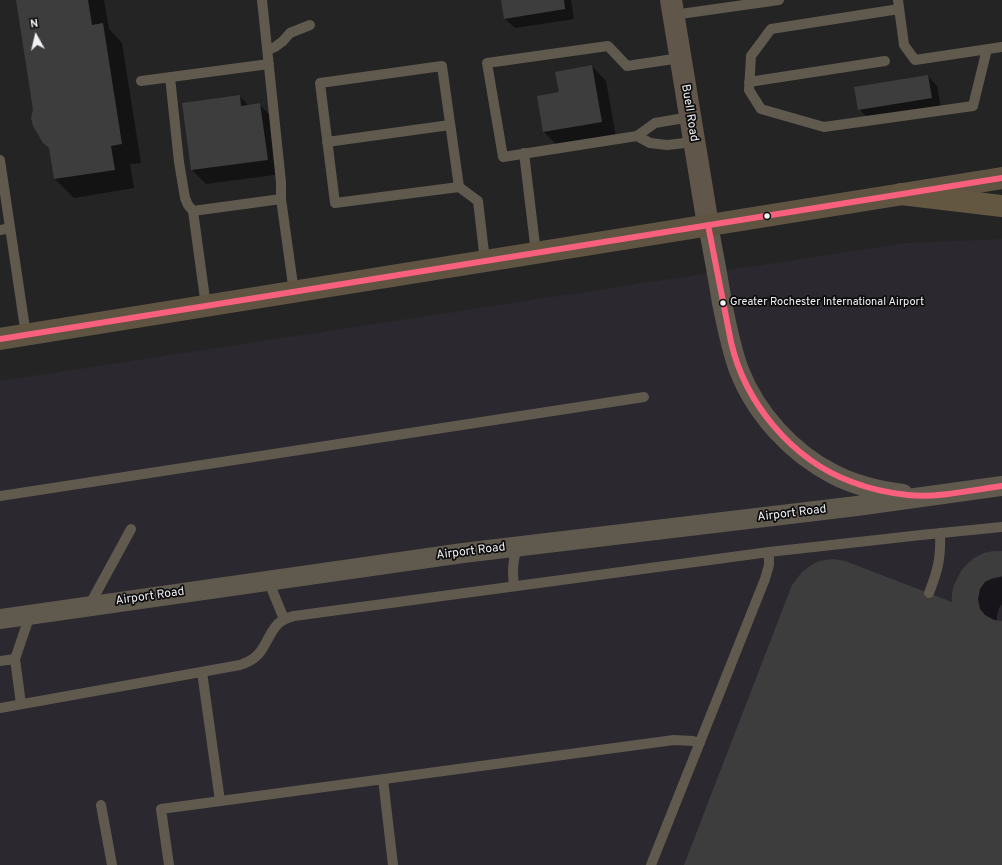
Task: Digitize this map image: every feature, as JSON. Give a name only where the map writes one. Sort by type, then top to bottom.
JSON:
[{"type":"highway","points":[[902,194],[1002,206]]},
{"type":"main road","points":[[0,339],[1002,178]]},
{"type":"street","name":"Buell Road","points":[[672,8],[708,226]]},
{"type":"street","name":"Airport Road","points":[[708,226],[734,356],[754,399],[777,430],[810,460],[847,480],[892,493],[925,495],[943,494]]},
{"type":"street","name":"Airport Road","points":[[0,619],[463,553],[844,508],[1002,486]]},
{"type":"lane","points":[[262,0],[281,182],[281,199],[294,292]]},
{"type":"lane","points":[[672,8],[779,0]]},
{"type":"lane","points":[[987,49],[973,106],[824,127],[761,109],[749,90],[751,56],[771,29],[899,4],[904,45],[915,60],[987,49],[1002,47]]},
{"type":"lane","points":[[268,50],[279,44],[290,33],[310,25]]},
{"type":"lane","points":[[680,58],[627,66],[608,46],[487,63],[503,157],[637,136],[655,123],[690,117]]},
{"type":"lane","points":[[749,82],[885,61]]},
{"type":"lane","points":[[141,81],[269,64]]},
{"type":"lane","points":[[459,187],[442,66],[320,83],[335,202],[459,187],[478,201],[485,261]]},
{"type":"lane","points":[[170,77],[179,162],[185,198],[188,205],[194,211],[206,306]]},
{"type":"lane","points":[[327,142],[450,125]]},
{"type":"lane","points":[[637,136],[650,143],[667,145],[694,142]]},
{"type":"lane","points":[[524,153],[536,253]]},
{"type":"lane","points":[[0,160],[5,229],[26,335]]},
{"type":"lane","points":[[194,211],[281,199]]},
{"type":"lane","points":[[0,496],[644,397]]},
{"type":"lane","points":[[0,708],[247,663],[254,659],[264,647],[275,626],[279,622],[294,616],[769,552],[1002,526]]},
{"type":"lane","points":[[90,606],[131,529]]},
{"type":"lane","points":[[929,593],[938,570],[940,533]]},
{"type":"lane","points":[[514,586],[513,563],[517,546]]},
{"type":"lane","points":[[651,865],[766,579],[769,565],[769,552]]},
{"type":"lane","points":[[268,580],[284,619]]},
{"type":"lane","points":[[22,704],[15,659],[30,615]]},
{"type":"lane","points":[[0,661],[15,659]]},
{"type":"lane","points":[[202,672],[220,801]]},
{"type":"lane","points":[[169,865],[161,809],[674,740],[693,740],[700,743]]},
{"type":"lane","points":[[383,779],[394,865]]},
{"type":"lane","points":[[101,805],[112,865]]},
{"type":"shaded area","name":"Greater Rochester International Airport","points":[[1002,239],[1002,865],[0,865],[0,381],[906,243]]},
{"type":"building","points":[[16,0],[88,0],[92,25],[103,23],[122,144],[111,146],[115,170],[54,179],[49,148],[43,143],[33,126],[31,118],[33,110]]},
{"type":"building","points":[[501,0],[564,0],[565,9],[504,19]]},
{"type":"building","points":[[592,65],[602,122],[543,132],[537,96],[559,92],[555,72]]},
{"type":"building","points":[[928,75],[932,98],[858,110],[854,87]]},
{"type":"building","points":[[240,95],[241,106],[260,103],[268,160],[191,170],[182,103]]},
{"type":"building","points":[[1002,551],[1002,576],[985,582],[980,589],[978,599],[980,609],[985,615],[994,620],[1002,621],[1002,865],[684,865],[792,585],[802,572],[819,561],[833,559],[845,561],[952,602],[954,585],[961,571],[974,558],[984,553]]},
{"type":"transit line","points":[[0,339],[1002,178]]},
{"type":"transit line","points":[[708,225],[731,342],[738,365],[747,387],[760,407],[774,427],[791,444],[830,472],[852,482],[887,492],[919,496],[955,493],[1002,486]]},
{"type":"place","name":"Greater Rochester International Airport","points":[[723,303]]}]
